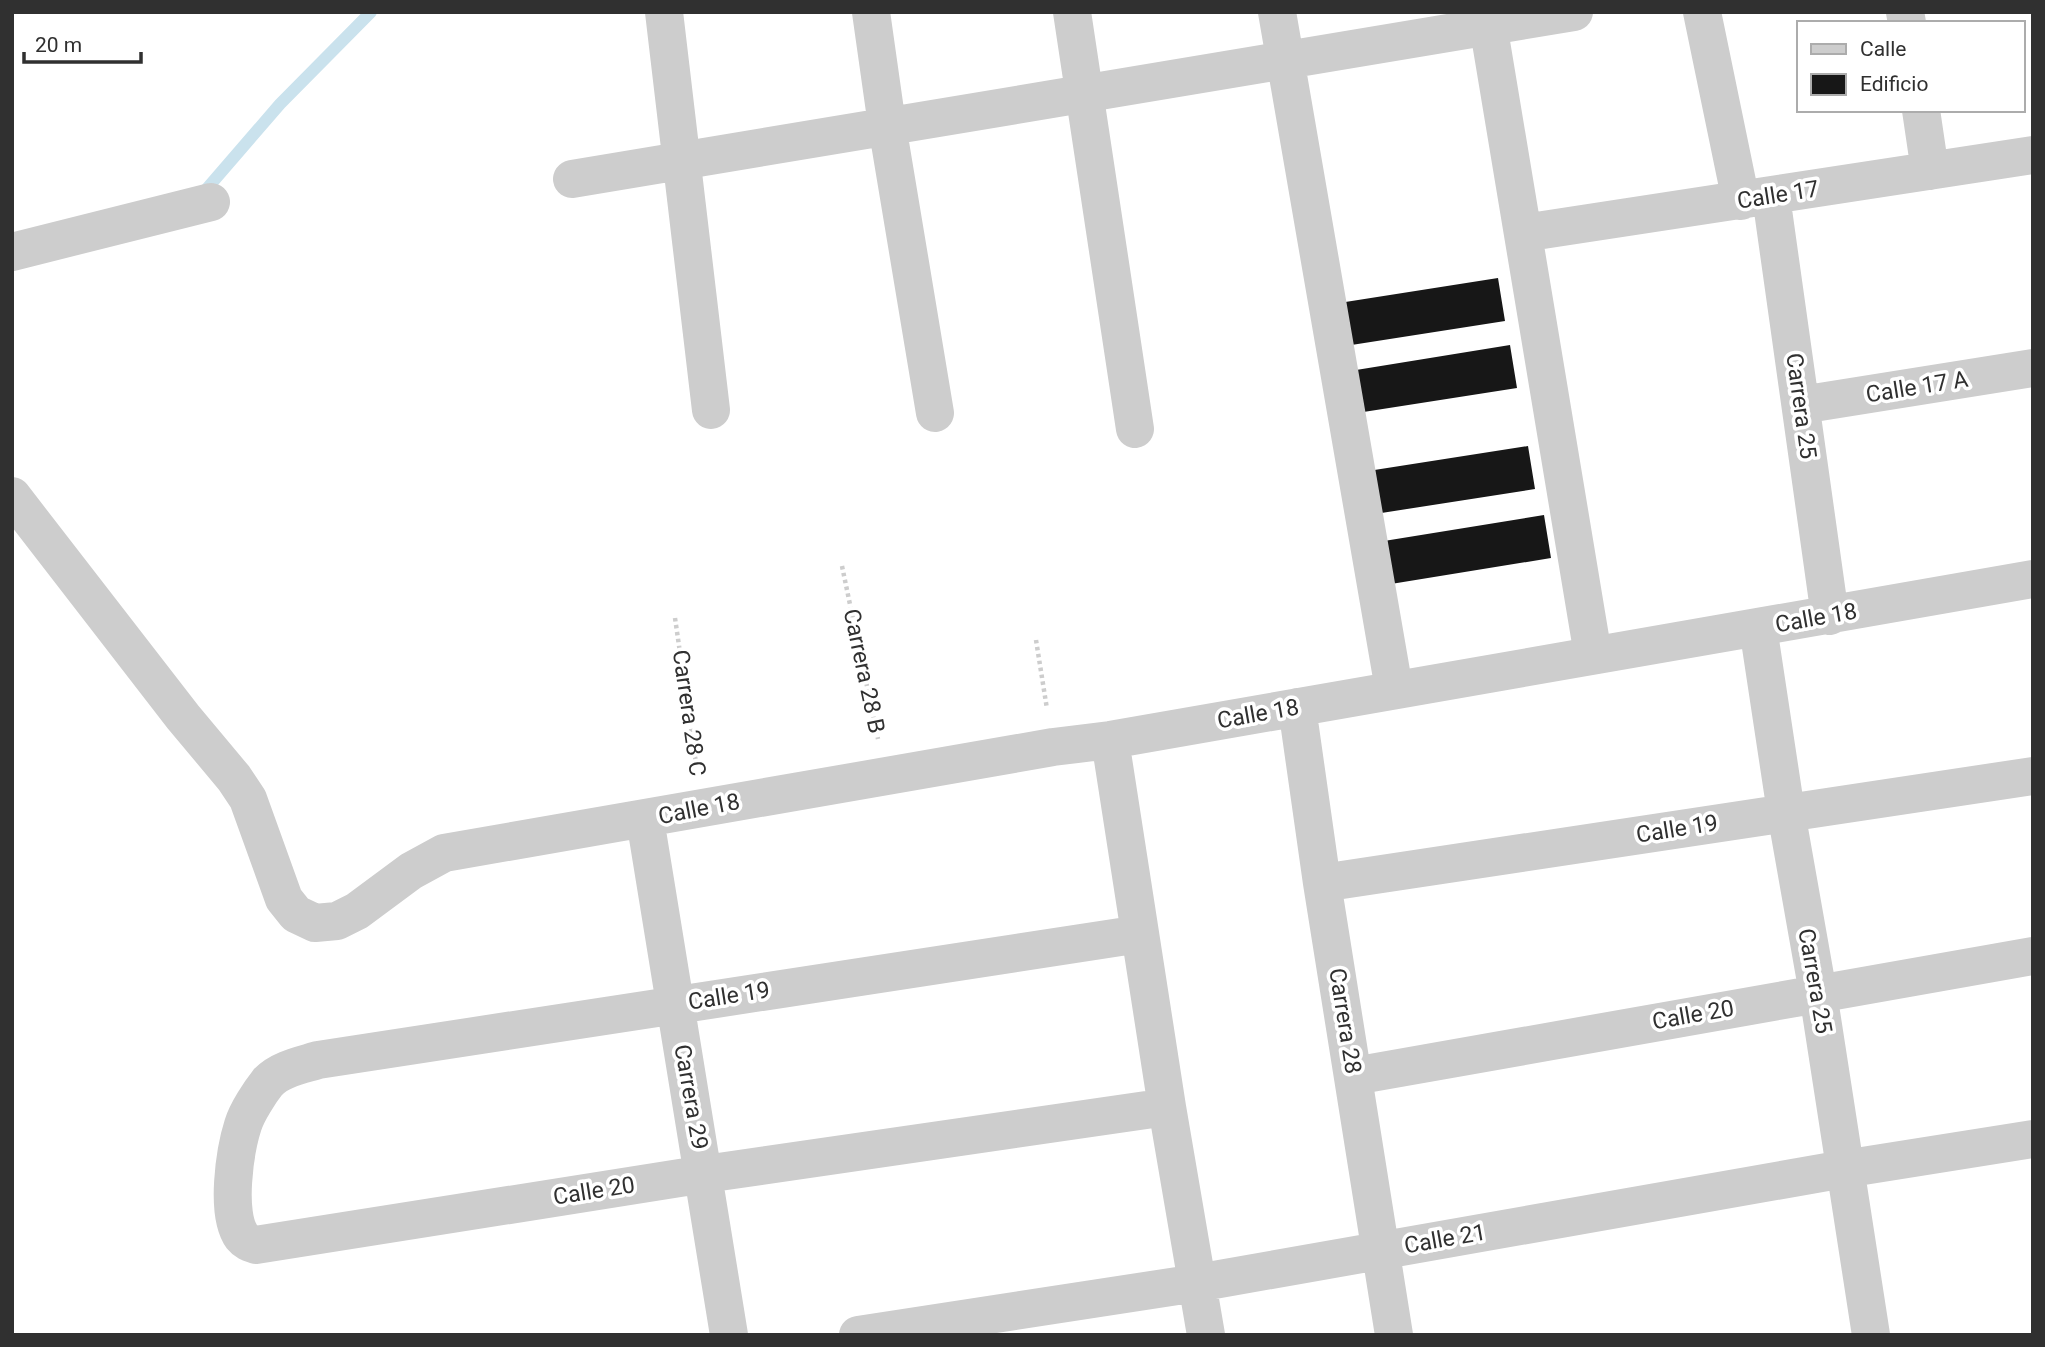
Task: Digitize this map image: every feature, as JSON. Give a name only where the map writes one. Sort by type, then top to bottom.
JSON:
[{"type":"street","points":[[664,12],[711,410]]},
{"type":"street","points":[[871,12],[935,413]]},
{"type":"street","points":[[1072,12],[1135,429]]},
{"type":"street","points":[[1277,12],[1394,689]]},
{"type":"street","points":[[572,179],[1284,59],[1487,19],[1574,12]]},
{"type":"street","name":"Carrera 25","points":[[1702,12],[1756,199],[1801,405],[1830,616]]},
{"type":"street","points":[[1487,19],[1594,655]]},
{"type":"street","points":[[1921,112],[1930,171]]},
{"type":"street","name":"Calle 17","points":[[1523,233],[2033,155]]},
{"type":"street","points":[[12,251],[211,202]]},
{"type":"street","name":"Calle 17 A","points":[[1801,405],[2033,368]]},
{"type":"street","name":"Calle 18","points":[[12,496],[183,717],[234,778],[248,799],[284,899],[296,914],[315,923],[337,921],[357,911],[411,870],[444,853],[482,845],[1053,747],[1110,740],[2033,579]]},
{"type":"street","name":"Carrera 25","points":[[1758,627],[1871,1335]]},
{"type":"street","name":"Carrera 28","points":[[1297,707],[1322,883],[1394,1335]]},
{"type":"street","points":[[1110,740],[1167,1107],[1206,1335]]},
{"type":"street","name":"Calle 19","points":[[1322,883],[2033,776]]},
{"type":"street","name":"Carrera 29","points":[[645,819],[705,1174],[729,1335]]},
{"type":"street","name":"Calle 19","points":[[318,1060],[1140,934]]},
{"type":"street","name":"Calle 20","points":[[1354,1076],[2033,956]]},
{"type":"street","name":"Calle 20","points":[[318,1060],[292,1067],[269,1081],[244,1123],[233,1181],[236,1218],[240,1235],[246,1242],[256,1245],[705,1174],[1167,1107]]},
{"type":"street","name":"Calle 21","points":[[858,1335],[1196,1283],[1844,1169],[2033,1139]]},
{"type":"path","name":"Carrera 28 B","points":[[842,565],[886,776]]},
{"type":"path","name":"Carrera 28 C","points":[[675,618],[702,807]]},
{"type":"path","points":[[1036,640],[1053,747]]},
{"type":"building","points":[[1498,278],[1505,321],[1345,346],[1339,303]]},
{"type":"building","points":[[1510,345],[1517,388],[1357,413],[1350,371]]},
{"type":"building","points":[[1528,446],[1535,489],[1375,514],[1368,471]]},
{"type":"building","points":[[1544,515],[1551,558],[1391,584],[1384,541]]},
{"type":"waterway","points":[[204,192],[280,104],[371,12]]}]
